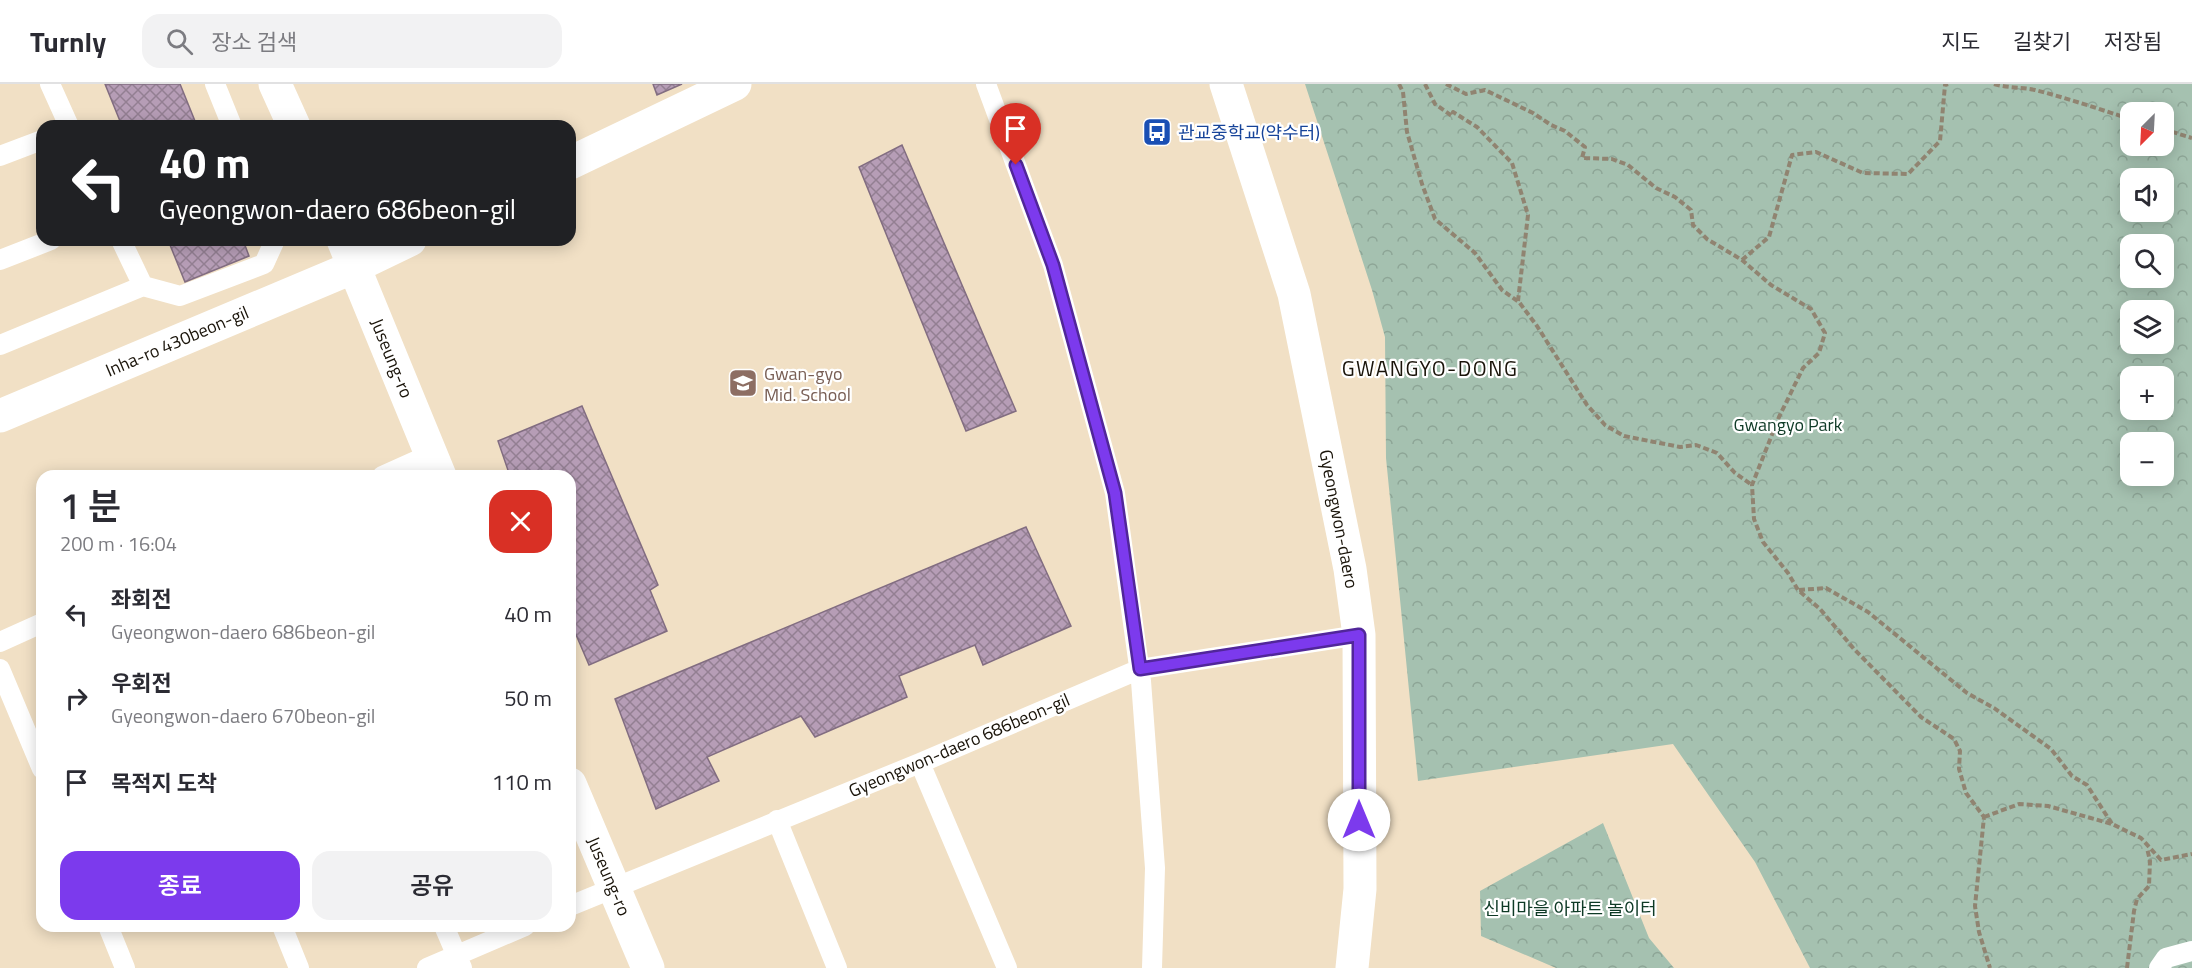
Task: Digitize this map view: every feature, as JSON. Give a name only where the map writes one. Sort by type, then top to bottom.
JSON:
[{"type":"street","points":[[576,160],[735,84]]},
{"type":"street","name":"Gyeongwon-daero","points":[[1226,84],[1294,294],[1350,568],[1359,635],[1360,889],[1352,968]]},
{"type":"street","points":[[283,86],[292,120]]},
{"type":"street","name":"Inha-ro 430beon-gil","points":[[0,416],[349,253],[382,246]]},
{"type":"street","name":"Juseung-ro","points":[[349,253],[436,465]]},
{"type":"street","name":"Juseung-ro","points":[[576,798],[648,968]]},
{"type":"lane","points":[[50,84],[66,120]]},
{"type":"lane","points":[[215,84],[230,120]]},
{"type":"lane","points":[[986,84],[1053,265],[1115,493],[1140,669],[1155,868],[1152,968]]},
{"type":"lane","points":[[0,156],[36,142]]},
{"type":"lane","points":[[0,260],[36,246]]},
{"type":"lane","points":[[125,246],[143,286]]},
{"type":"lane","points":[[0,345],[143,286],[180,296],[264,264],[272,246]]},
{"type":"lane","points":[[411,470],[436,465]]},
{"type":"lane","points":[[0,642],[36,626]]},
{"type":"lane","name":"Gyeongwon-daero 686beon-gil","points":[[576,903],[920,763],[1140,669],[1359,635]]},
{"type":"lane","points":[[0,669],[36,755]]},
{"type":"lane","points":[[920,763],[1007,968]]},
{"type":"lane","points":[[777,820],[837,968]]},
{"type":"lane","points":[[110,932],[125,968]]},
{"type":"lane","points":[[284,932],[299,968]]},
{"type":"lane","points":[[446,932],[459,962]]},
{"type":"lane","points":[[427,968],[459,962],[514,932]]},
{"type":"lane","points":[[2159,968],[2166,958],[2192,951]]},
{"type":"path","points":[[1399,84],[1403,92],[1407,132],[1435,219],[1475,253],[1502,290],[1518,301],[1538,326],[1587,405],[1605,425],[1624,436],[1680,447],[1696,445],[1717,453],[1735,473],[1752,485]]},
{"type":"path","points":[[1425,84],[1435,104],[1452,117],[1453,112],[1477,127],[1512,163],[1528,215],[1518,301]]},
{"type":"path","points":[[1446,84],[1466,94],[1485,90],[1533,113],[1565,131],[1585,147],[1582,158],[1612,159],[1628,165],[1656,188],[1675,197],[1691,210],[1694,225],[1707,239],[1742,260],[1771,285],[1811,309],[1825,333],[1819,353],[1803,368],[1779,417],[1752,485],[1754,519],[1763,542],[1788,573],[1798,590],[1820,609],[1854,649],[1921,717],[1954,739],[1960,751],[1959,769],[1966,793],[1984,817],[1975,906],[1979,932],[1990,968]]},
{"type":"path","points":[[1742,260],[1769,237],[1792,155],[1816,152],[1863,173],[1908,174],[1940,141],[1945,86],[1948,84]]},
{"type":"path","points":[[1994,84],[2006,88],[2027,88],[2120,115]]},
{"type":"path","points":[[2174,132],[2192,138]]},
{"type":"path","points":[[1798,590],[1826,588],[1868,612],[1967,693],[1994,708],[2051,749],[2072,776],[2087,784],[2112,824]]},
{"type":"path","points":[[1984,817],[2019,804],[2048,806],[2112,824],[2141,838],[2161,860],[2192,854]]},
{"type":"path","points":[[2127,968],[2133,911],[2137,899],[2149,886],[2150,861],[2147,847]]},
{"type":"green space","name":"Gwangyo Park","points":[[1305,84],[2192,84],[2192,968],[1810,968],[1755,862],[1673,744],[1418,781],[1386,458],[1385,337]]},
{"type":"green space","name":"신비마을 아파트 놀이터","points":[[1603,823],[1649,938],[1674,968],[1556,968],[1481,936],[1480,891]]},
{"type":"building","points":[[105,84],[180,84],[195,120],[120,120]]},
{"type":"building","points":[[653,84],[682,84],[657,95]]},
{"type":"building","points":[[902,145],[1016,411],[966,431],[859,167]]},
{"type":"building","points":[[170,246],[245,246],[249,256],[185,282]]},
{"type":"building","points":[[582,406],[658,585],[650,590],[667,631],[589,665],[576,635],[576,470],[508,470],[498,441]]},
{"type":"building","points":[[1026,527],[1071,626],[983,665],[975,645],[899,676],[907,697],[815,737],[801,716],[707,757],[719,781],[656,809],[615,699]]},
{"type":"place","name":"관교중학교(약수터)","points":[[1157,132]]},
{"type":"place","name":"Gwan-gyo Mid. School","points":[[743,383]]},
{"type":"district","name":"GWANGYO-DONG","points":[[1430,368]]},
{"type":"route","points":[[1016,165],[1053,265],[1115,493],[1140,669],[1359,635],[1359,820]]}]
